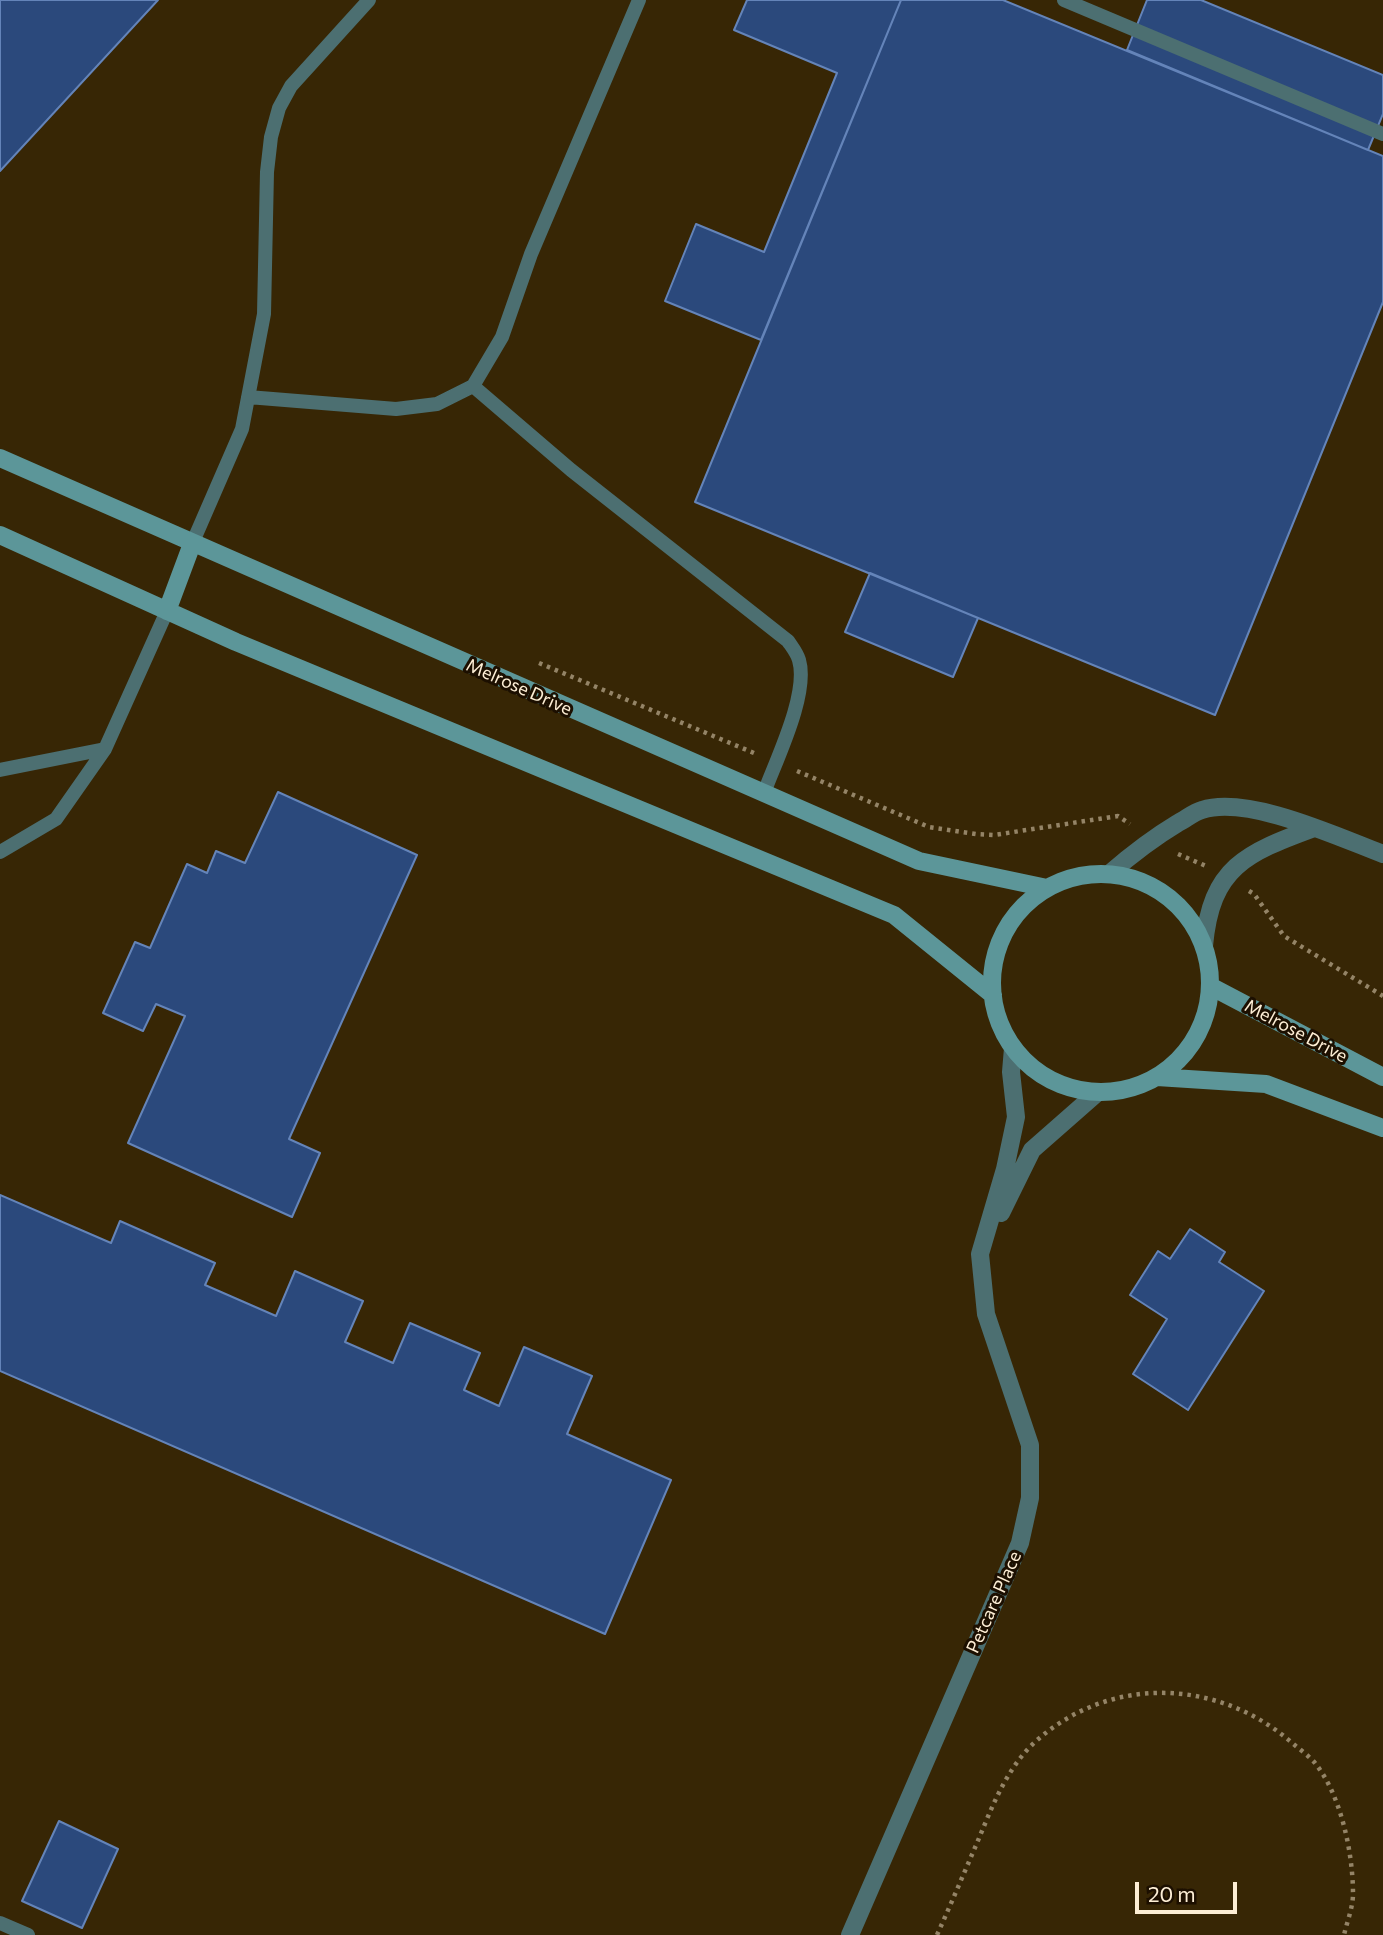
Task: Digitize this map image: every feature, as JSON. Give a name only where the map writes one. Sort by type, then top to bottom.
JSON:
[{"type":"main road","name":"Melrose Drive","points":[[0,458],[919,861],[1047,888]]},
{"type":"main road","points":[[0,535],[262,652],[894,915],[993,995]]},
{"type":"main road","points":[[167,611],[192,544]]},
{"type":"main road","points":[[1109,874],[1140,881],[1167,896],[1189,918],[1204,946],[1209,966],[1210,986],[1203,1022],[1185,1054],[1157,1077],[1128,1089],[1098,1092],[1073,1089],[1050,1080],[1030,1066],[1013,1048],[999,1022],[993,995],[994,963],[1004,933],[1023,908],[1047,888],[1077,877],[1109,874]]},
{"type":"main road","name":"Melrose Drive","points":[[1210,986],[1383,1077]]},
{"type":"main road","points":[[1157,1077],[1266,1084],[1383,1129]]},
{"type":"street","points":[[1109,874],[1149,841],[1200,810],[1222,806],[1268,813],[1383,854]]},
{"type":"street","points":[[1204,946],[1206,919],[1226,874],[1269,844],[1314,828]]},
{"type":"street","name":"Petcare Place","points":[[850,1935],[1020,1543],[1030,1498],[1030,1445],[986,1314],[980,1254],[1005,1169],[1016,1118],[1011,1072],[1013,1048]]},
{"type":"street","points":[[980,1254],[1032,1150],[1098,1092]]},
{"type":"lane","points":[[192,544],[242,429],[264,314],[267,172],[271,137],[279,108],[291,86],[369,0]]},
{"type":"lane","points":[[248,397],[396,409],[437,404],[473,386],[502,337],[531,254],[639,0]]},
{"type":"lane","points":[[1064,0],[1383,134]]},
{"type":"lane","points":[[473,386],[570,470],[788,641],[799,658],[801,673],[798,703],[764,793]]},
{"type":"lane","points":[[0,852],[56,819],[105,749],[167,611]]},
{"type":"lane","points":[[0,769],[105,749]]},
{"type":"lane","points":[[0,1923],[28,1935]]},
{"type":"path","points":[[534,661],[929,827],[994,835],[1118,816],[1149,841],[1226,874],[1254,894],[1284,936],[1383,996]]},
{"type":"path","points":[[937,1935],[999,1792],[1032,1745],[1051,1729],[1088,1709],[1115,1698],[1154,1693],[1199,1695],[1234,1706],[1277,1730],[1315,1764],[1338,1809],[1347,1840],[1353,1896],[1343,1935]]},
{"type":"building","points":[[0,0],[158,0],[0,171]]},
{"type":"building","points":[[747,0],[901,0],[761,340],[665,301],[696,224],[764,252],[837,73],[734,30]]},
{"type":"building","points":[[901,0],[1003,0],[1383,156],[1383,302],[1215,715],[695,502]]},
{"type":"building","points":[[1147,0],[1201,0],[1383,75],[1383,114],[1368,150],[1127,50]]},
{"type":"building","points":[[870,573],[978,618],[953,677],[845,632]]},
{"type":"building","points":[[278,792],[417,855],[289,1139],[320,1153],[292,1217],[128,1143],[185,1016],[156,1004],[143,1031],[103,1013],[135,942],[150,948],[187,864],[207,873],[216,851],[245,863]]},
{"type":"building","points":[[0,1195],[111,1243],[120,1221],[215,1263],[205,1285],[276,1316],[295,1271],[363,1301],[345,1342],[393,1363],[410,1323],[480,1353],[464,1390],[499,1406],[524,1347],[592,1376],[567,1434],[671,1480],[605,1634],[0,1371]]},
{"type":"building","points":[[1190,1229],[1225,1252],[1219,1262],[1264,1291],[1188,1410],[1133,1374],[1167,1319],[1130,1295],[1158,1251],[1170,1259]]},
{"type":"building","points":[[59,1821],[118,1849],[82,1928],[22,1901]]}]
